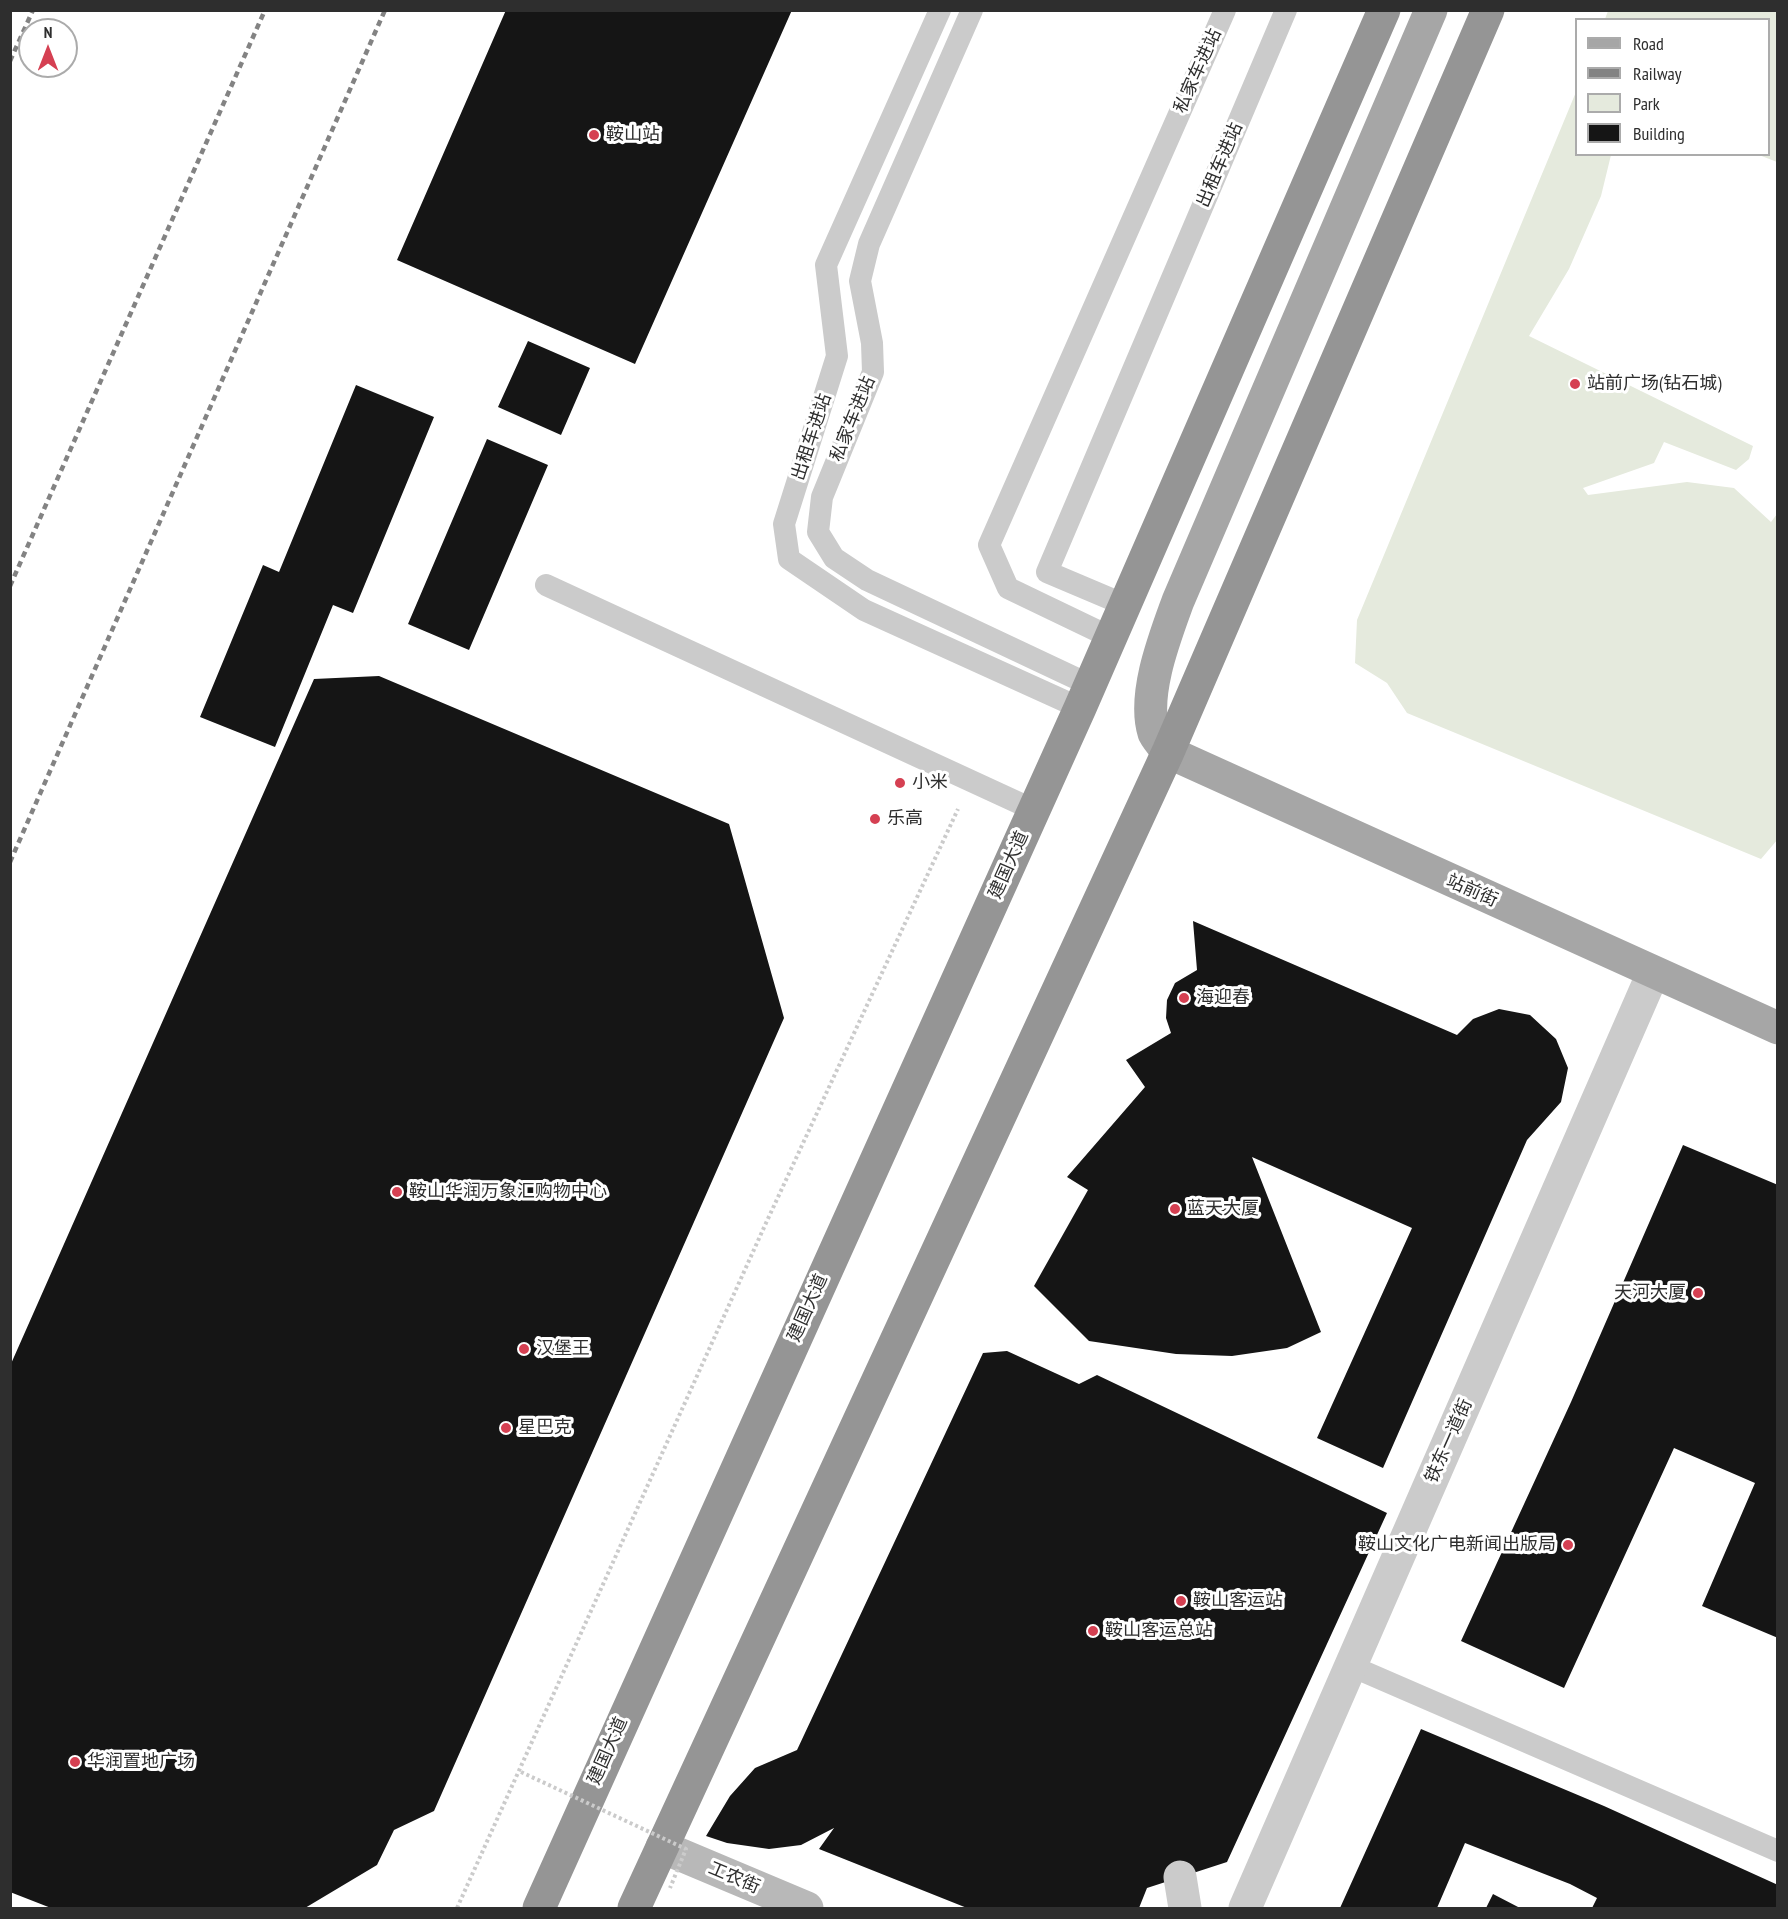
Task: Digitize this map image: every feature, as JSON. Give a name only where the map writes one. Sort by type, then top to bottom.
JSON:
[{"type":"highway","name":"建国大道","points":[[539,1908],[1085,697],[1384,10]]},
{"type":"highway","points":[[634,1908],[662,1866],[1168,752],[1488,10]]},
{"type":"main road","points":[[1168,752],[1155,734],[1151,710],[1159,657],[1178,601],[1431,10]]},
{"type":"main road","name":"站前街","points":[[1168,752],[1778,1028]]},
{"type":"street","name":"铁东一道街","points":[[1245,1908],[1653,973]]},
{"type":"street","name":"工农街","points":[[662,1866],[760,1908]]},
{"type":"street","name":"工农街","points":[[662,1866],[807,1908]]},
{"type":"lane","name":"出租车进站","points":[[940,10],[826,264],[837,356],[784,524],[789,559],[864,610],[1085,697]]},
{"type":"lane","name":"私家车进站","points":[[972,10],[869,244],[860,280],[872,343],[873,372],[822,497],[818,532],[834,558],[867,580],[1085,697]]},
{"type":"lane","name":"私家车进站","points":[[1110,638],[1008,588],[989,545],[1225,10]]},
{"type":"lane","name":"出租车进站","points":[[1125,605],[1047,572],[1286,10]]},
{"type":"lane","points":[[546,585],[1034,810]]},
{"type":"lane","points":[[1351,1666],[1778,1851]]},
{"type":"path","points":[[457,1908],[766,1223],[971,782]]},
{"type":"path","points":[[520,1772],[686,1849],[662,1866]]},
{"type":"green space","points":[[1608,11],[1777,11],[1777,162],[1762,156],[1770,156],[1770,18],[1605,18]]},
{"type":"green space","points":[[1575,94],[1575,156],[1611,156],[1601,196],[1569,269],[1529,336],[1753,446],[1749,459],[1736,470],[1664,442],[1654,463],[1583,488],[1588,495],[1687,482],[1734,488],[1771,522],[1777,514],[1778,839],[1761,859],[1407,713],[1387,683],[1355,663],[1357,620]]},
{"type":"building","name":"鞍山站","points":[[506,10],[792,10],[635,364],[397,260]]},
{"type":"building","points":[[528,341],[590,368],[561,435],[498,407]]},
{"type":"building","points":[[356,385],[434,417],[353,613],[333,605],[275,747],[200,717],[263,565],[279,572]]},
{"type":"building","points":[[487,439],[548,465],[469,650],[408,624]]},
{"type":"building","name":"鞍山华润万象汇购物中心","points":[[379,676],[729,824],[784,1018],[434,1811],[394,1830],[377,1865],[305,1908],[51,1908],[10,1892],[10,1366],[314,679]]},
{"type":"building","name":"蓝天大厦","points":[[1193,921],[1457,1035],[1473,1019],[1499,1009],[1530,1015],[1556,1039],[1568,1068],[1561,1102],[1527,1140],[1383,1468],[1317,1438],[1412,1228],[1252,1157],[1321,1332],[1287,1348],[1232,1356],[1176,1354],[1089,1341],[1034,1286],[1088,1190],[1067,1177],[1145,1087],[1126,1060],[1171,1033],[1166,1018],[1167,1000],[1175,983],[1197,970]]},
{"type":"building","name":"天河大厦","points":[[1683,1145],[1778,1185],[1778,1638],[1702,1606],[1755,1483],[1674,1448],[1564,1688],[1461,1641],[1571,1402]]},
{"type":"building","name":"鞍山客运总站","points":[[1007,1351],[1079,1384],[1097,1375],[1387,1513],[1227,1862],[1147,1888],[1139,1908],[967,1908],[819,1849],[834,1828],[801,1845],[769,1849],[727,1843],[706,1836],[730,1796],[755,1768],[797,1750],[983,1353]]},
{"type":"building","points":[[1421,1729],[1604,1806],[1778,1885],[1778,1908],[1592,1908],[1597,1898],[1570,1884],[1465,1843],[1437,1908],[1340,1908]]},
{"type":"building","points":[[1493,1894],[1520,1908],[1486,1908]]},
{"type":"railway","points":[[10,61],[33,10]]},
{"type":"railway","points":[[10,586],[265,10]]},
{"type":"railway","points":[[10,862],[385,10]]},
{"type":"place","name":"鞍山站","points":[[594,135]]},
{"type":"place","name":"站前广场(钻石城)","points":[[1575,384]]},
{"type":"place","name":"小米","points":[[900,783]]},
{"type":"place","name":"乐高","points":[[875,819]]},
{"type":"place","name":"海迎春","points":[[1184,998]]},
{"type":"place","name":"鞍山华润万象汇购物中心","points":[[397,1192]]},
{"type":"place","name":"蓝天大厦","points":[[1175,1209]]},
{"type":"place","name":"天河大厦","points":[[1698,1293]]},
{"type":"place","name":"汉堡王","points":[[524,1349]]},
{"type":"place","name":"星巴克","points":[[506,1428]]},
{"type":"place","name":"鞍山文化广电新闻出版局","points":[[1568,1545]]},
{"type":"place","name":"鞍山客运站","points":[[1181,1601]]},
{"type":"place","name":"鞍山客运总站","points":[[1093,1631]]},
{"type":"place","name":"华润置地广场","points":[[75,1762]]}]
